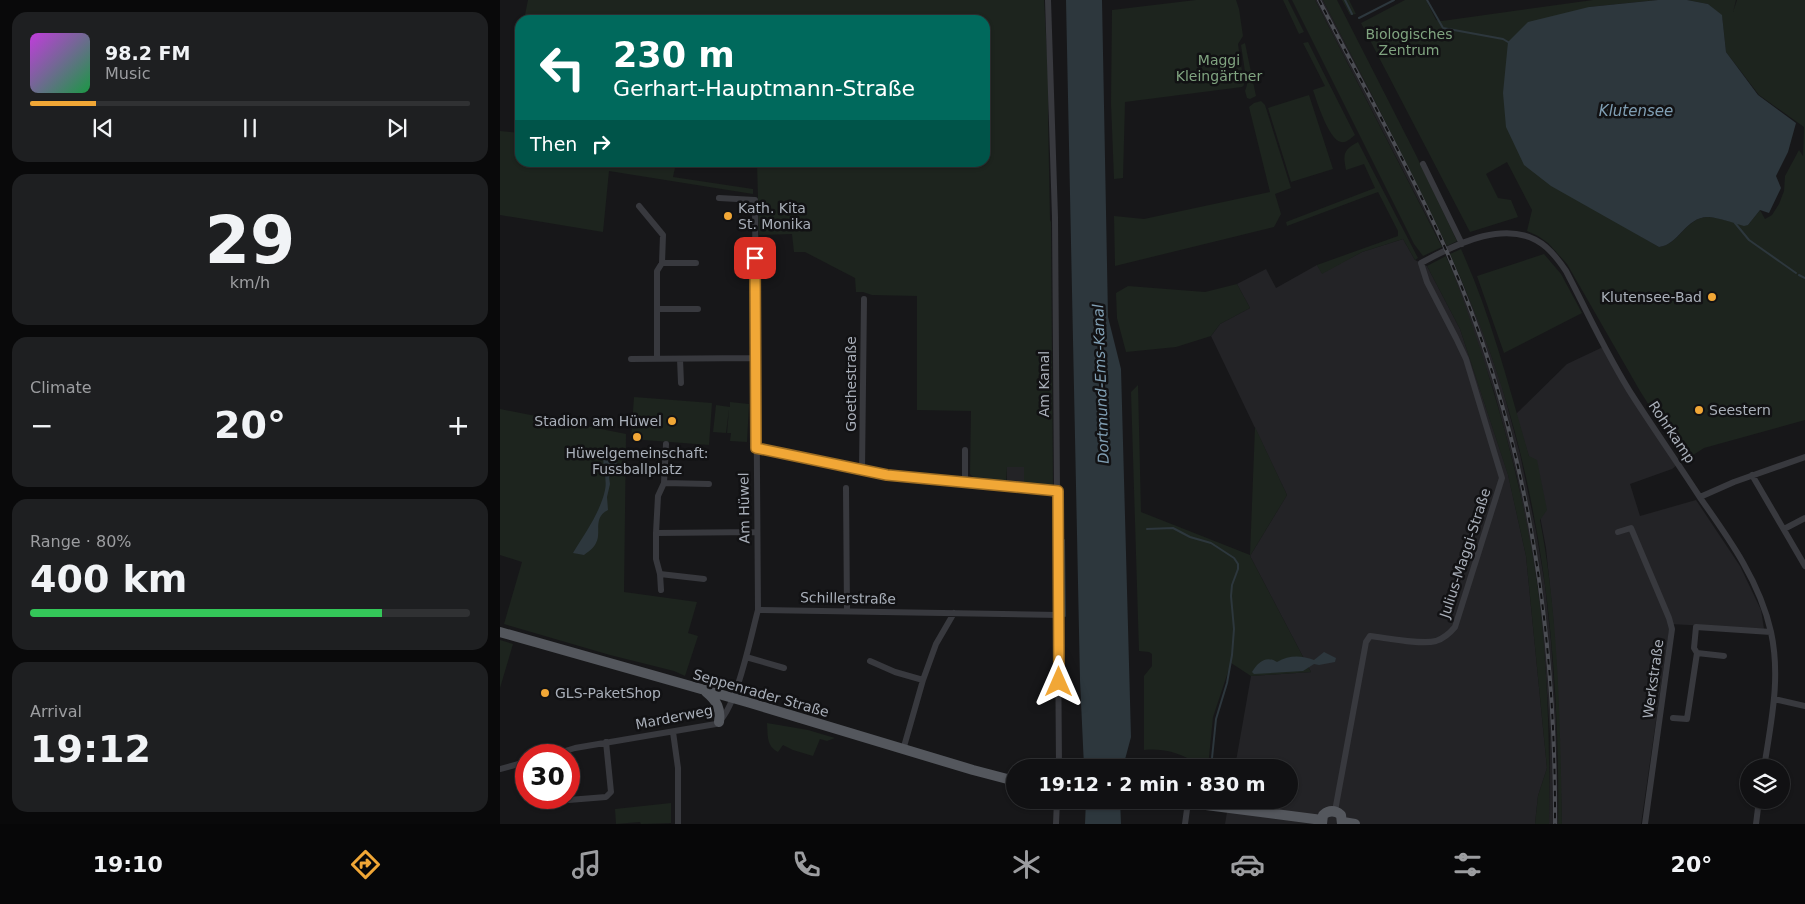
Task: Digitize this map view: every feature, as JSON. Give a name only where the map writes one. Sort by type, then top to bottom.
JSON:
[{"type":"main road","name":"Seppenrader Straße","points":[[500,632],[1006,779]]},
{"type":"main road","points":[[704,690],[718,706],[719,722]]},
{"type":"main road","points":[[1235,809],[1322,822],[1326,812],[1335,811],[1341,815],[1343,823],[1355,824]]},
{"type":"street","name":"Am Kanal","points":[[1048,0],[1055,217],[1060,759]]},
{"type":"street","points":[[1423,164],[1462,244]]},
{"type":"street","name":"Am Hüwel","points":[[719,198],[755,200],[758,610],[733,698]]},
{"type":"street","points":[[639,206],[663,234],[662,263],[657,270],[657,359]]},
{"type":"street","name":"Rohrkamp","points":[[1421,263],[1486,235],[1502,233],[1522,235],[1545,246],[1557,258],[1566,271],[1632,395],[1744,562],[1764,606],[1771,632],[1775,659],[1774,699],[1765,759]]},
{"type":"street","points":[[662,263],[696,263]]},
{"type":"street","name":"Julius-Maggi-Straße","points":[[1335,811],[1366,642],[1370,636],[1426,642],[1448,635],[1455,627],[1502,478],[1466,359],[1427,282],[1421,263]]},
{"type":"street","name":"Goethestraße","points":[[862,470],[864,299]]},
{"type":"street","points":[[657,309],[698,309]]},
{"type":"street","points":[[631,359],[756,358]]},
{"type":"street","points":[[680,359],[681,383]]},
{"type":"street","points":[[661,590],[660,574],[656,559],[656,533],[658,496],[664,483],[666,444]]},
{"type":"street","points":[[756,448],[887,475],[1058,491]]},
{"type":"street","points":[[965,450],[966,482]]},
{"type":"street","points":[[1700,497],[1752,475],[1805,457]]},
{"type":"street","points":[[1752,475],[1805,566]]},
{"type":"street","points":[[664,483],[709,484]]},
{"type":"street","points":[[846,488],[847,611]]},
{"type":"street","points":[[1784,529],[1805,518]]},
{"type":"street","name":"Werkstraße","points":[[1618,532],[1631,528],[1672,629],[1645,824]]},
{"type":"street","points":[[656,533],[757,532]]},
{"type":"street","points":[[660,574],[704,579]]},
{"type":"street","name":"Schillerstraße","points":[[758,610],[954,613]]},
{"type":"street","points":[[903,750],[923,680],[936,644],[954,613],[1059,615]]},
{"type":"street","points":[[1673,718],[1687,719],[1696,653],[1694,648],[1696,627],[1771,632]]},
{"type":"street","points":[[1696,653],[1724,656]]},
{"type":"street","points":[[746,657],[784,668]]},
{"type":"street","points":[[870,661],[895,672],[923,680]]},
{"type":"street","name":"Marderweg","points":[[580,747],[708,726],[719,722],[726,715],[733,698]]},
{"type":"street","points":[[1774,699],[1805,706]]},
{"type":"street","points":[[673,732],[678,768],[678,824]]},
{"type":"street","points":[[580,800],[606,798],[611,792],[606,742]]},
{"type":"street","points":[[500,769],[515,765]]},
{"type":"street","points":[[1056,824],[1057,809]]},
{"type":"street","points":[[1185,824],[1187,809]]},
{"type":"street","points":[[1756,824],[1758,809]]},
{"type":"shaded area","points":[[1315,0],[1323,0],[1444,241],[1440,242]]},
{"type":"shaded area","points":[[1403,239],[1415,260],[1427,266],[1460,329],[1508,474],[1526,556],[1547,768],[1538,796],[1535,824],[1225,824],[1228,809],[1298,809],[1298,759],[1236,759],[1251,676],[1311,672],[1250,556],[1287,495],[1211,336],[1220,324],[1250,308],[1237,284],[1266,269],[1276,288],[1317,265],[1322,273],[1362,252]]},
{"type":"shaded area","points":[[1452,258],[1481,326],[1502,386],[1520,454],[1536,531],[1545,585],[1551,642],[1556,718],[1558,824],[1549,824],[1550,735],[1537,582],[1517,477],[1494,391],[1448,260]]},
{"type":"shaded area","points":[[1603,347],[1677,465],[1672,469],[1630,484],[1640,516],[1696,500],[1740,566],[1761,610],[1764,629],[1670,624],[1641,824],[1562,824],[1558,701],[1553,617],[1546,548],[1529,457],[1516,414],[1567,364]]},
{"type":"shaded area","points":[[1007,467],[1025,467],[1024,485],[1007,483]]},
{"type":"green space","points":[[528,0],[1044,0],[1049,90],[1053,488],[1024,485],[1024,467],[1007,467],[1006,483],[976,480],[970,474],[971,411],[917,410],[917,296],[872,295],[856,292],[855,278],[805,252],[794,252],[792,234],[759,235],[757,167],[990,167],[990,15],[525,15]]},
{"type":"green space","name":"Maggi Kleingärtner","points":[[1196,0],[1236,0],[1243,36],[1238,44],[1244,85],[1242,87],[1125,102],[1123,178],[1114,179],[1111,103],[1112,10]]},
{"type":"green space","points":[[1283,0],[1288,0],[1304,32],[1299,34]]},
{"type":"green space","points":[[1292,0],[1315,0],[1442,247],[1423,256],[1414,244]]},
{"type":"green space","points":[[1323,0],[1337,0],[1416,155],[1457,241],[1447,246]]},
{"type":"green space","points":[[1342,0],[1349,0],[1356,14],[1350,15]]},
{"type":"green space","name":"Biologisches Zentrum","points":[[1405,0],[1426,0],[1436,20],[1442,21],[1593,0],[1658,0],[1589,7],[1611,219],[1659,247],[1672,241],[1700,218],[1712,217],[1748,225],[1760,210],[1765,219],[1772,215],[1784,191],[1785,176],[1799,150],[1803,156],[1804,127],[1759,95],[1726,52],[1722,16],[1708,4],[1687,0],[1736,0],[1733,12],[1737,0],[1805,0],[1805,420],[1704,448],[1684,461],[1640,391],[1567,264],[1548,243],[1527,231],[1532,210],[1507,162],[1486,174],[1498,198],[1511,200],[1518,217],[1470,232],[1361,23]]},
{"type":"green space","points":[[1308,42],[1355,135],[1345,142],[1337,140],[1332,135],[1320,111],[1313,90],[1325,86],[1303,43]]},
{"type":"green space","points":[[1245,43],[1256,96],[1250,99],[1247,98],[1245,91],[1247,85],[1241,45]]},
{"type":"green space","points":[[1309,95],[1333,169],[1291,182],[1268,108]]},
{"type":"green space","points":[[1261,101],[1265,105],[1291,188],[1275,194],[1281,214],[1274,227],[1115,266],[1114,216],[1144,219],[1270,192],[1249,107]]},
{"type":"green space","points":[[500,131],[515,132],[515,167],[675,167],[673,177],[753,189],[753,194],[609,171],[603,232],[500,215]]},
{"type":"green space","points":[[1358,142],[1418,258],[1415,260],[1403,239],[1362,252],[1322,274],[1317,265],[1398,236],[1398,231],[1378,192],[1287,226],[1286,222],[1375,188],[1364,164],[1346,170],[1345,153]]},
{"type":"green space","points":[[1461,249],[1490,325],[1529,456],[1537,460],[1547,510],[1540,520],[1555,633],[1562,824],[1558,824],[1558,769],[1553,657],[1539,547],[1529,492],[1501,385],[1490,352],[1450,254]]},
{"type":"green space","points":[[1544,254],[1561,274],[1582,313],[1504,353],[1477,276]]},
{"type":"green space","points":[[1446,256],[1460,290],[1498,406],[1520,494],[1532,553],[1541,613],[1546,673],[1549,733],[1549,824],[1535,824],[1538,796],[1547,768],[1526,556],[1508,475],[1460,329],[1427,266]]},
{"type":"green space","points":[[1237,284],[1250,308],[1220,324],[1211,336],[1176,347],[1126,352],[1117,318],[1116,293],[1128,286],[1205,292]]},
{"type":"green space","points":[[1138,385],[1141,512],[1250,555],[1255,427],[1287,495],[1250,556],[1311,672],[1251,676],[1231,663],[1213,717],[1209,759],[1188,759],[1160,750],[1144,750],[1144,676],[1152,666],[1152,654],[1139,651],[1131,392]]},
{"type":"green space","name":"Stadion am Hüwel","points":[[634,397],[712,403],[709,445],[631,439]]},
{"type":"green space","points":[[730,402],[749,404],[747,442],[730,441],[731,433],[727,433],[729,409],[726,433],[713,432],[716,405],[730,407]]},
{"type":"green space","points":[[500,409],[626,434],[624,592],[697,602],[688,633],[698,636],[685,676],[674,671],[610,655],[504,624],[522,562],[500,555]]},
{"type":"green space","points":[[500,640],[513,644],[500,688]]},
{"type":"green space","points":[[767,723],[808,730],[835,738],[827,741],[820,739],[813,756],[783,745],[778,752],[771,747]]},
{"type":"green space","points":[[671,803],[671,823],[641,824],[640,822],[616,824],[615,809]]},
{"type":"water","name":"Dortmund-Ems-Kanal","points":[[1066,0],[1102,0],[1108,317],[1121,369],[1131,737],[1125,759],[1084,759],[1080,680]]},
{"type":"water","name":"Klutensee","points":[[1658,0],[1687,0],[1708,4],[1722,15],[1726,52],[1758,95],[1796,123],[1788,152],[1776,176],[1781,188],[1769,213],[1760,210],[1748,225],[1744,226],[1722,219],[1701,218],[1694,221],[1672,241],[1659,247],[1551,186],[1524,165],[1506,127],[1503,93],[1508,42],[1528,22],[1589,7]]},
{"type":"water","points":[[608,450],[615,454],[617,464],[609,477],[608,510],[600,517],[598,539],[594,547],[584,555],[573,553],[600,507],[606,485],[604,456],[605,451]]},
{"type":"water","points":[[1324,652],[1336,658],[1335,662],[1314,664],[1303,671],[1254,674],[1252,672],[1257,665],[1266,659],[1277,662],[1295,656],[1314,660]]},
{"type":"water","points":[[1086,809],[1120,809],[1121,824],[1085,824]]},
{"type":"waterway","points":[[1345,0],[1352,14]]},
{"type":"waterway","points":[[1359,18],[1394,0]]},
{"type":"waterway","points":[[1427,0],[1443,28],[1503,39],[1508,42]]},
{"type":"waterway","points":[[1735,223],[1749,240],[1796,273]]},
{"type":"waterway","points":[[1799,275],[1805,278]]},
{"type":"waterway","points":[[1147,529],[1173,528],[1190,537],[1211,543],[1234,558],[1238,564],[1231,596],[1234,629],[1232,655],[1227,683],[1216,719],[1212,759]]},
{"type":"waterway","points":[[1064,540],[1065,616]]},
{"type":"railway","points":[[1319,0],[1428,210],[1471,311],[1495,382],[1515,454],[1530,526],[1542,600],[1550,674],[1555,824]]},
{"type":"place","name":"Kath. Kita St. Monika","points":[[728,216]]},
{"type":"place","name":"Klutensee-Bad","points":[[1712,297]]},
{"type":"place","name":"Seestern","points":[[1699,410]]},
{"type":"place","name":"Stadion am Hüwel","points":[[672,421]]},
{"type":"place","name":"Hüwelgemeinschaft: Fussballplatz","points":[[637,437]]},
{"type":"place","name":"GLS-PaketShop","points":[[545,693]]},
{"type":"route","points":[[755,258],[756,448],[887,475],[1058,491],[1059,682]]}]
